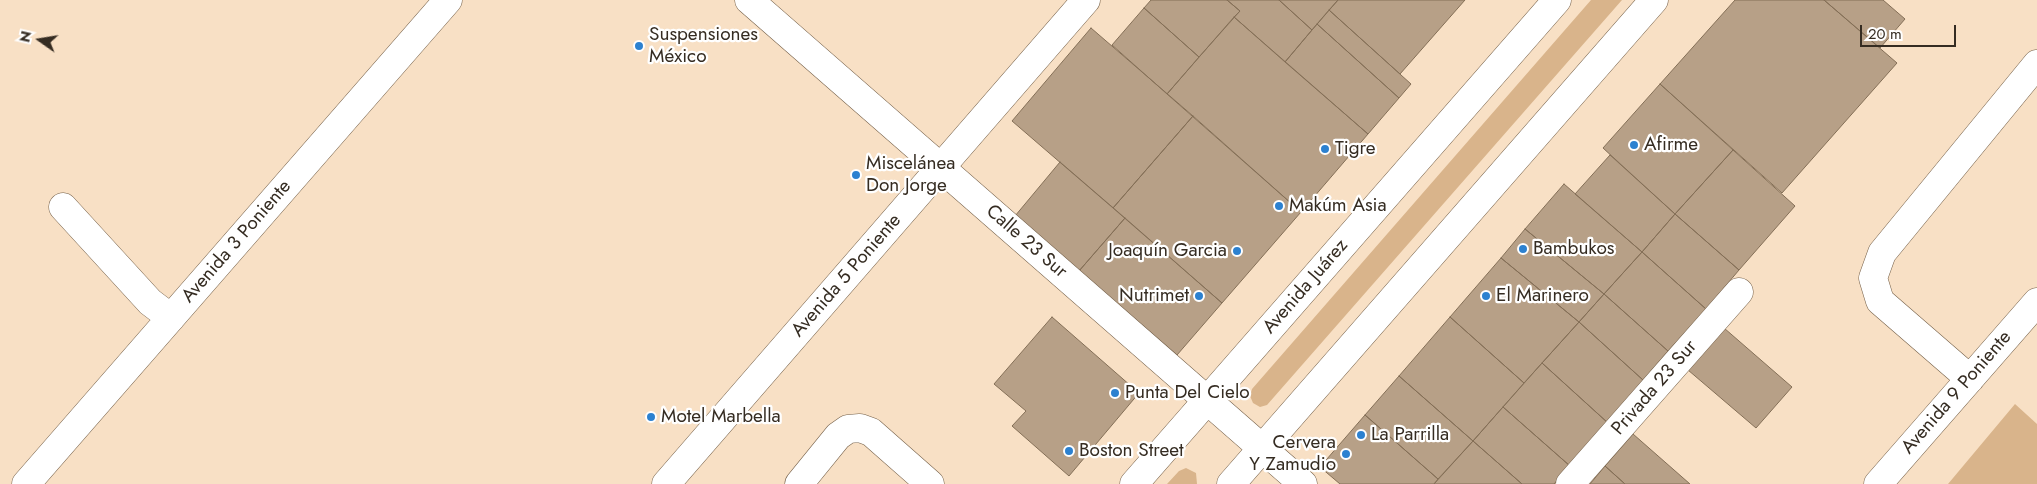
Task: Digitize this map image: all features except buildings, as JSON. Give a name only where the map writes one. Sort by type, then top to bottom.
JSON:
[{"type":"main road","name":"Avenida 3 Poniente","points":[[26,484],[448,0]]},
{"type":"main road","name":"Calle 23 Sur","points":[[748,0],[1303,484]]},
{"type":"main road","name":"Avenida 5 Poniente","points":[[666,484],[1086,0]]},
{"type":"main road","name":"Avenida Juárez","points":[[1134,484],[1557,0]]},
{"type":"main road","points":[[1231,484],[1654,0]]},
{"type":"main road","points":[[1970,379],[1880,301],[1873,278],[1882,253],[2037,64]]},
{"type":"main road","points":[[63,207],[150,302],[171,318]]},
{"type":"main road","name":"Privada 23 Sur","points":[[1570,484],[1739,292]]},
{"type":"main road","name":"Avenida 9 Poniente","points":[[1878,484],[2037,302]]},
{"type":"main road","points":[[799,484],[838,436],[848,429],[860,428],[871,432],[930,484]]},
{"type":"shaded area","points":[[1591,0],[1622,0],[1267,405],[1260,407],[1253,403],[1250,396],[1252,389]]},
{"type":"shaded area","points":[[2015,404],[2037,424],[2037,484],[1948,484]]},
{"type":"shaded area","points":[[1186,468],[1196,473],[1197,484],[1167,484],[1179,471]]},
{"type":"place","name":"Suspensiones México","points":[[639,46]]},
{"type":"place","name":"Afirme","points":[[1634,145]]},
{"type":"place","name":"Tigre","points":[[1325,149]]},
{"type":"place","name":"Miscelánea Don Jorge","points":[[856,175]]},
{"type":"place","name":"Makúm Asia","points":[[1279,206]]},
{"type":"place","name":"Bambukos","points":[[1523,249]]},
{"type":"place","name":"Joaquín Garcia","points":[[1237,251]]},
{"type":"place","name":"Nutrimet","points":[[1199,296]]},
{"type":"place","name":"El Marinero","points":[[1486,296]]},
{"type":"place","name":"Punta Del Cielo","points":[[1115,393]]},
{"type":"place","name":"Motel Marbella","points":[[651,417]]},
{"type":"place","name":"La Parrilla","points":[[1361,435]]},
{"type":"place","name":"Boston Street","points":[[1069,451]]},
{"type":"place","name":"Cervera Y Zamudio","points":[[1346,454]]}]
